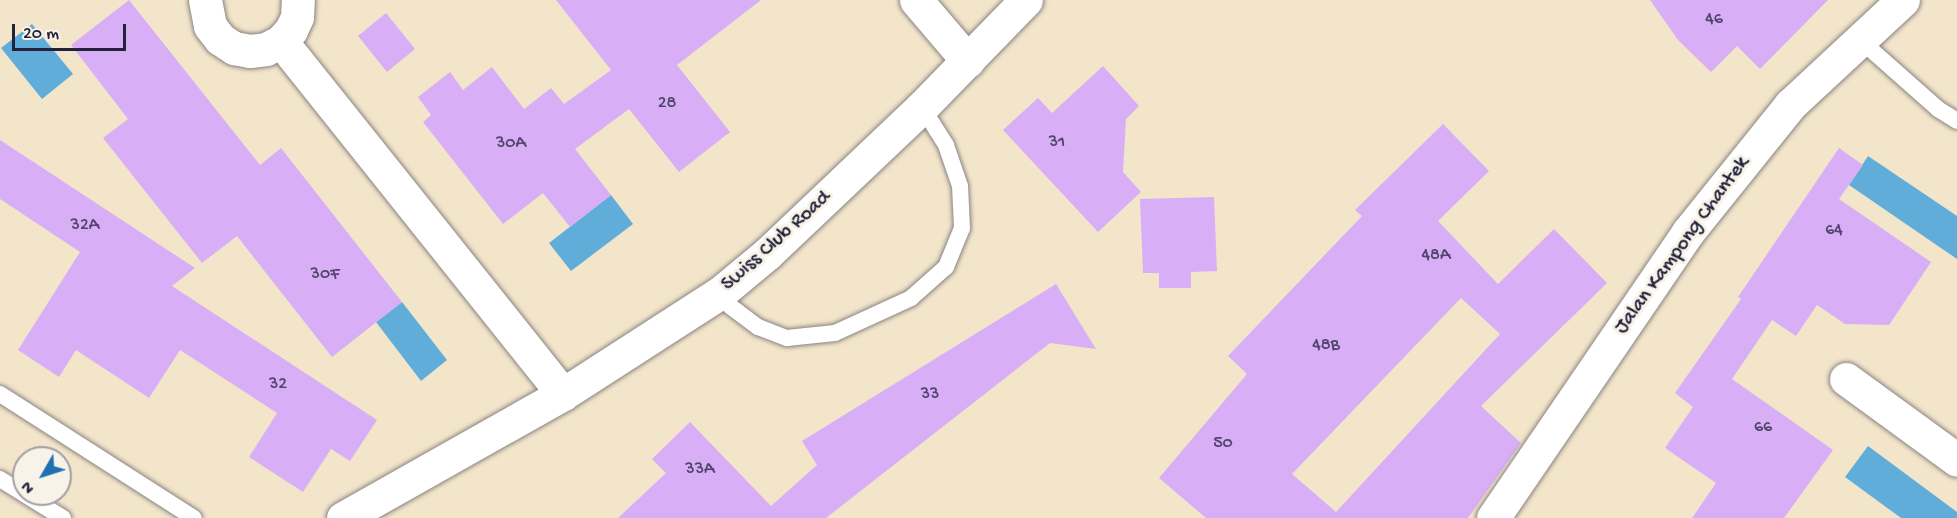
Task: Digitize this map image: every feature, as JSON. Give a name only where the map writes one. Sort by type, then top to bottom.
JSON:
[{"type":"street","points":[[205,0],[210,26],[220,39],[234,48],[250,51],[266,49],[280,42],[291,30],[297,17],[298,0]]},
{"type":"street","points":[[916,0],[968,61]]},
{"type":"street","name":"Swiss Club Road","points":[[343,518],[562,394],[720,293],[768,253],[922,107],[1026,0]]},
{"type":"street","name":"Jalan Kampong Chantek","points":[[1493,518],[1688,232],[1790,105],[1859,39],[1904,0]]},
{"type":"street","points":[[280,42],[562,394]]},
{"type":"street","points":[[1846,379],[1957,460]]},
{"type":"lane","points":[[1859,39],[1938,109],[1957,121]]},
{"type":"lane","points":[[720,293],[730,306],[758,327],[787,338],[835,333],[911,298],[946,267],[962,228],[960,186],[946,145],[922,107]]},
{"type":"lane","points":[[0,394],[194,518]]},
{"type":"lane","points":[[44,506],[63,518]]},
{"type":"water","points":[[32,24],[73,74],[42,99],[1,48]]},
{"type":"water","points":[[1868,156],[1957,216],[1957,259],[1849,185]]},
{"type":"water","points":[[611,195],[633,224],[571,271],[549,243]]},
{"type":"water","points":[[402,302],[447,360],[421,381],[376,322]]},
{"type":"water","points":[[1868,446],[1957,512],[1957,518],[1901,518],[1845,477]]},
{"type":"building","points":[[129,0],[260,165],[281,148],[402,302],[332,357],[237,236],[202,263],[103,138],[128,119],[71,45]]},
{"type":"building","points":[[556,0],[761,0],[677,65],[730,132],[679,172],[629,109],[575,149],[611,195],[570,227],[543,193],[503,224],[423,122],[431,115],[418,97],[450,72],[463,90],[492,67],[524,109],[551,88],[564,104],[611,70]]},
{"type":"building","points":[[1650,0],[1828,0],[1760,69],[1737,46],[1711,72],[1678,40]]},
{"type":"building","points":[[386,13],[415,49],[387,72],[358,36]]},
{"type":"building","points":[[1103,66],[1139,106],[1126,119],[1123,172],[1141,192],[1098,232],[1003,130],[1038,98],[1052,113]]},
{"type":"building","points":[[1443,124],[1489,171],[1438,221],[1498,284],[1554,229],[1607,283],[1481,406],[1521,443],[1468,518],[1206,518],[1159,478],[1247,374],[1228,356],[1362,216],[1355,210]],"holes":[[[1461,298],[1500,334],[1336,512],[1292,474]]]},
{"type":"building","points":[[0,140],[195,268],[172,286],[377,420],[350,461],[331,449],[303,492],[249,457],[277,413],[180,350],[149,398],[76,350],[59,377],[18,350],[80,252],[0,199]]},
{"type":"building","points":[[1839,148],[1863,165],[1839,199],[1931,262],[1889,325],[1845,324],[1817,305],[1796,336],[1772,320],[1732,379],[1833,450],[1784,518],[1692,518],[1716,483],[1665,448],[1693,407],[1675,393],[1741,299],[1738,297]]},
{"type":"building","points":[[1214,197],[1217,271],[1191,272],[1191,288],[1159,288],[1159,273],[1143,273],[1140,199]]},
{"type":"building","points":[[1056,284],[1096,349],[1050,343],[826,518],[618,518],[666,473],[652,459],[690,422],[771,506],[817,465],[802,441]]}]
